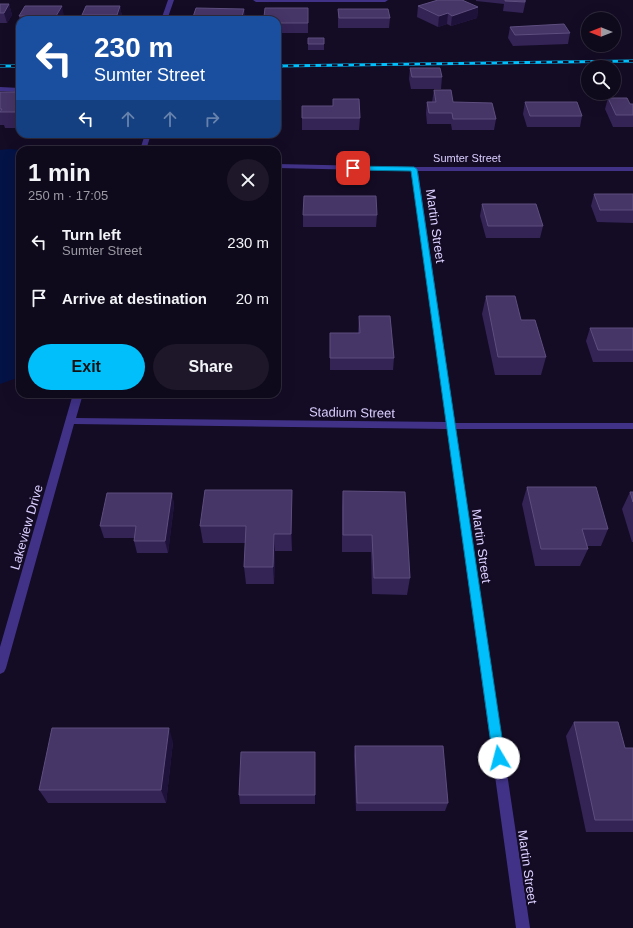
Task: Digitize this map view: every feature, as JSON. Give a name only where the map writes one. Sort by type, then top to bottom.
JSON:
[{"type":"street","points":[[165,16],[171,0]]},
{"type":"street","points":[[256,0],[385,0]]},
{"type":"street","points":[[0,90],[16,90]]},
{"type":"street","name":"Sumter Street","points":[[281,166],[414,169],[633,168]]},
{"type":"street","name":"Martin Street","points":[[414,169],[523,928]]},
{"type":"street","name":"Lakeview Drive","points":[[0,668],[77,398]]},
{"type":"street","name":"Stadium Street","points":[[71,421],[451,426],[633,426]]},
{"type":"shaded area","points":[[0,150],[16,150],[16,378],[0,384]]},
{"type":"building","points":[[438,0],[462,0],[478,7],[452,16],[448,13],[439,16],[418,6]]},
{"type":"building","points":[[525,0],[525,2],[505,1]]},
{"type":"building","points":[[0,4],[9,4],[4,13],[0,13]]},
{"type":"building","points":[[25,6],[62,6],[56,16],[19,16]]},
{"type":"building","points":[[86,6],[120,6],[117,15],[82,15]]},
{"type":"building","points":[[196,8],[244,9],[242,16],[193,16]]},
{"type":"building","points":[[265,8],[308,8],[308,23],[281,23],[281,16],[264,16]]},
{"type":"building","points":[[338,9],[388,9],[390,18],[339,18]]},
{"type":"building","points":[[564,24],[570,33],[515,35],[510,27]]},
{"type":"building","points":[[308,38],[324,38],[324,44],[308,44]]},
{"type":"building","points":[[410,68],[440,68],[442,77],[412,77]]},
{"type":"building","points":[[434,90],[451,90],[453,102],[492,103],[496,119],[453,119],[452,113],[429,113],[427,102],[436,102]]},
{"type":"building","points":[[0,92],[16,92],[16,112],[0,112],[2,109],[0,109]]},
{"type":"building","points":[[621,98],[627,98],[630,104],[633,104],[633,115],[616,115],[609,100],[621,100]]},
{"type":"building","points":[[333,99],[359,99],[360,118],[302,118],[302,106],[333,106]]},
{"type":"building","points":[[525,102],[577,102],[582,116],[530,116]]},
{"type":"building","points":[[594,194],[633,194],[633,210],[600,210]]},
{"type":"building","points":[[304,196],[376,196],[377,215],[303,215]]},
{"type":"building","points":[[482,204],[536,204],[543,226],[488,226]]},
{"type":"building","points":[[486,296],[515,296],[521,320],[535,320],[546,357],[498,357]]},
{"type":"building","points":[[359,316],[390,316],[394,358],[330,358],[330,333],[360,333]]},
{"type":"building","points":[[590,328],[633,328],[633,350],[598,350]]},
{"type":"building","points":[[527,487],[596,487],[608,529],[582,529],[588,549],[541,549]]},
{"type":"building","points":[[205,490],[292,490],[291,534],[274,534],[273,567],[244,567],[246,526],[200,526]]},
{"type":"building","points":[[343,491],[405,492],[410,578],[374,578],[372,535],[343,535]]},
{"type":"building","points":[[630,492],[633,492],[633,502]]},
{"type":"building","points":[[107,493],[172,493],[165,541],[134,541],[136,526],[100,526]]},
{"type":"building","points":[[574,722],[618,722],[625,748],[633,748],[633,820],[595,820]]},
{"type":"building","points":[[52,728],[169,728],[161,790],[39,790]]},
{"type":"building","points":[[355,746],[443,746],[448,803],[357,803]]},
{"type":"building","points":[[241,752],[315,752],[315,795],[239,795]]},
{"type":"railway","points":[[281,66],[633,61]]},
{"type":"railway","points":[[0,66],[16,66]]},
{"type":"route","points":[[353,168],[414,169],[499,758]]}]
